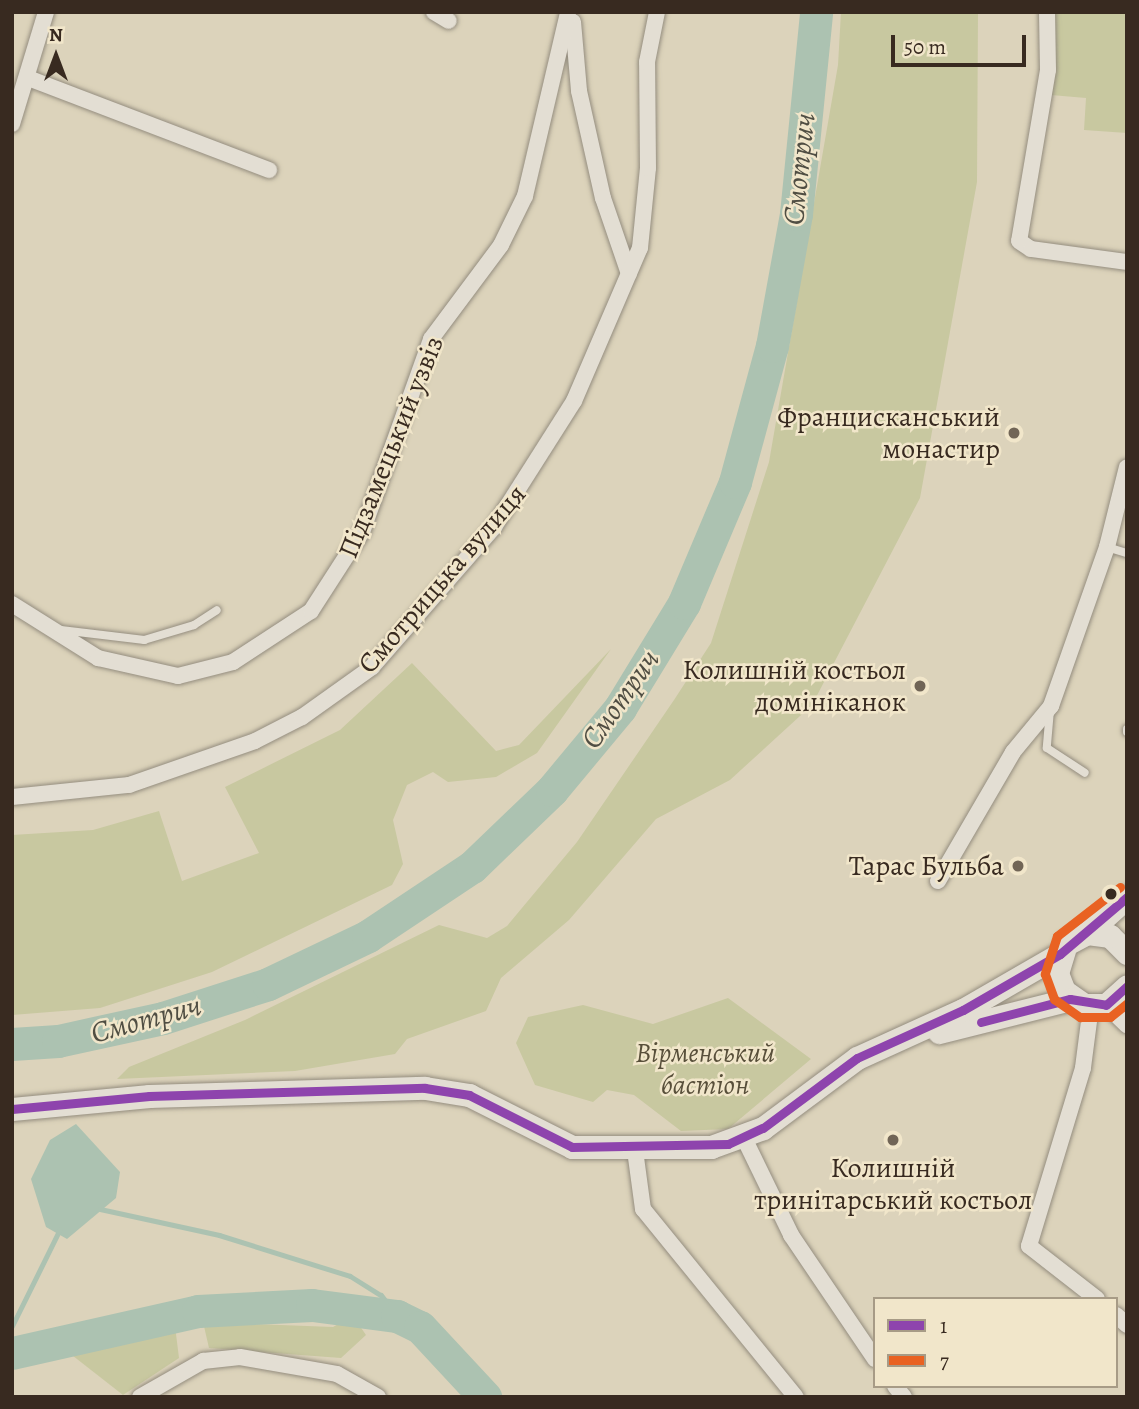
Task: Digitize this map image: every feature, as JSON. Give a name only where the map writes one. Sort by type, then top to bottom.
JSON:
[{"type":"main road","points":[[12,1109],[296,1091],[446,1091],[492,1106],[555,1142],[635,1150],[711,1147],[744,1138],[878,1047],[963,1010],[1060,954],[1127,897]]},
{"type":"main road","points":[[1087,933],[1110,936],[1127,953]]},
{"type":"main road","points":[[1060,954],[1056,973],[1089,1003]]},
{"type":"main road","points":[[878,1047],[1089,1003],[1127,986]]},
{"type":"street","points":[[12,124],[21,86],[46,12]]},
{"type":"street","points":[[434,12],[449,20]]},
{"type":"street","points":[[570,12],[579,92],[603,198],[629,274]]},
{"type":"street","name":"Підзамецький узвіз","points":[[12,604],[117,665],[160,675],[198,674],[286,633],[323,598],[362,532],[431,339],[501,245],[525,196],[570,12]]},
{"type":"street","name":"Смотрицька вулиця","points":[[12,797],[93,792],[195,765],[302,717],[372,667],[521,491],[574,401],[629,274],[646,216],[647,62],[657,12]]},
{"type":"street","points":[[1047,12],[1048,69],[1019,241],[1031,249],[1127,262]]},
{"type":"street","points":[[21,86],[269,170]]},
{"type":"street","points":[[939,881],[1013,752],[1051,706],[1107,547],[1127,467]]},
{"type":"street","points":[[1094,1297],[1030,1246],[1083,1068],[1089,1003],[1127,1026]]},
{"type":"street","points":[[744,1138],[791,1235],[873,1356]]},
{"type":"street","points":[[635,1150],[643,1209],[796,1397]]},
{"type":"street","points":[[140,1397],[203,1361],[240,1357],[337,1374],[378,1397]]},
{"type":"lane","points":[[1107,547],[1127,553]]},
{"type":"lane","points":[[55,629],[144,640],[194,625],[218,610]]},
{"type":"lane","points":[[1051,706],[1046,748],[1085,773]]},
{"type":"green space","points":[[841,12],[978,12],[977,182],[920,498],[812,705],[730,780],[656,819],[569,920],[501,978],[486,1011],[407,1039],[395,1054],[295,1071],[117,1079],[129,1067],[245,1020],[439,925],[487,938],[507,926],[577,842],[674,700],[711,643],[769,462],[838,65]]},
{"type":"green space","points":[[1051,12],[1127,12],[1127,133],[1084,130],[1086,98],[1051,95]]},
{"type":"green space","points":[[611,649],[537,753],[496,777],[448,782],[433,772],[407,785],[393,820],[403,864],[392,885],[212,972],[100,1008],[12,1015],[12,835],[93,830],[159,811],[182,881],[259,853],[225,787],[340,730],[412,663],[496,751],[519,745]]},
{"type":"green space","name":"Вірменський бастіон","points":[[728,998],[811,1059],[728,1129],[681,1131],[634,1095],[607,1090],[593,1102],[535,1085],[516,1043],[528,1017],[583,1005],[653,1024]]},
{"type":"green space","points":[[353,1316],[366,1335],[341,1358],[209,1348],[203,1322],[333,1327]]},
{"type":"green space","points":[[175,1326],[179,1358],[123,1395],[68,1352]]},
{"type":"shaded area","points":[[76,1124],[120,1172],[116,1198],[67,1239],[46,1227],[31,1179],[50,1140]]},
{"type":"waterway","name":"Смотрич","points":[[12,1044],[58,1041],[163,1018],[268,984],[368,936],[472,867],[552,790],[620,708],[684,603],[735,482],[772,346],[796,214],[816,12]]},
{"type":"waterway","points":[[100,1209],[219,1235],[350,1276],[381,1295],[397,1316]]},
{"type":"waterway","points":[[12,1326],[60,1229]]},
{"type":"waterway","name":"Смотрич","points":[[12,1353],[198,1311],[312,1305],[397,1316],[420,1327],[485,1397]]},
{"type":"transit line","name":"7","points":[[1120,887],[1057,936],[1045,974],[1054,999],[1080,1017],[1110,1017],[1127,1003]]},
{"type":"transit line","name":"1","points":[[12,1109],[149,1096],[425,1088],[469,1095],[572,1147],[728,1144],[763,1128],[857,1058],[963,1010],[1060,954],[1127,897]]},
{"type":"transit line","name":"1","points":[[981,1022],[1070,999],[1106,1005],[1127,986]]},
{"type":"place","name":"Францисканський монастир","points":[[1014,433]]},
{"type":"place","name":"Колишній костьол домініканок","points":[[920,686]]},
{"type":"place","name":"Тарас Бульба","points":[[1018,866]]},
{"type":"place","name":"Колишній тринітарський костьол","points":[[893,1140]]}]
